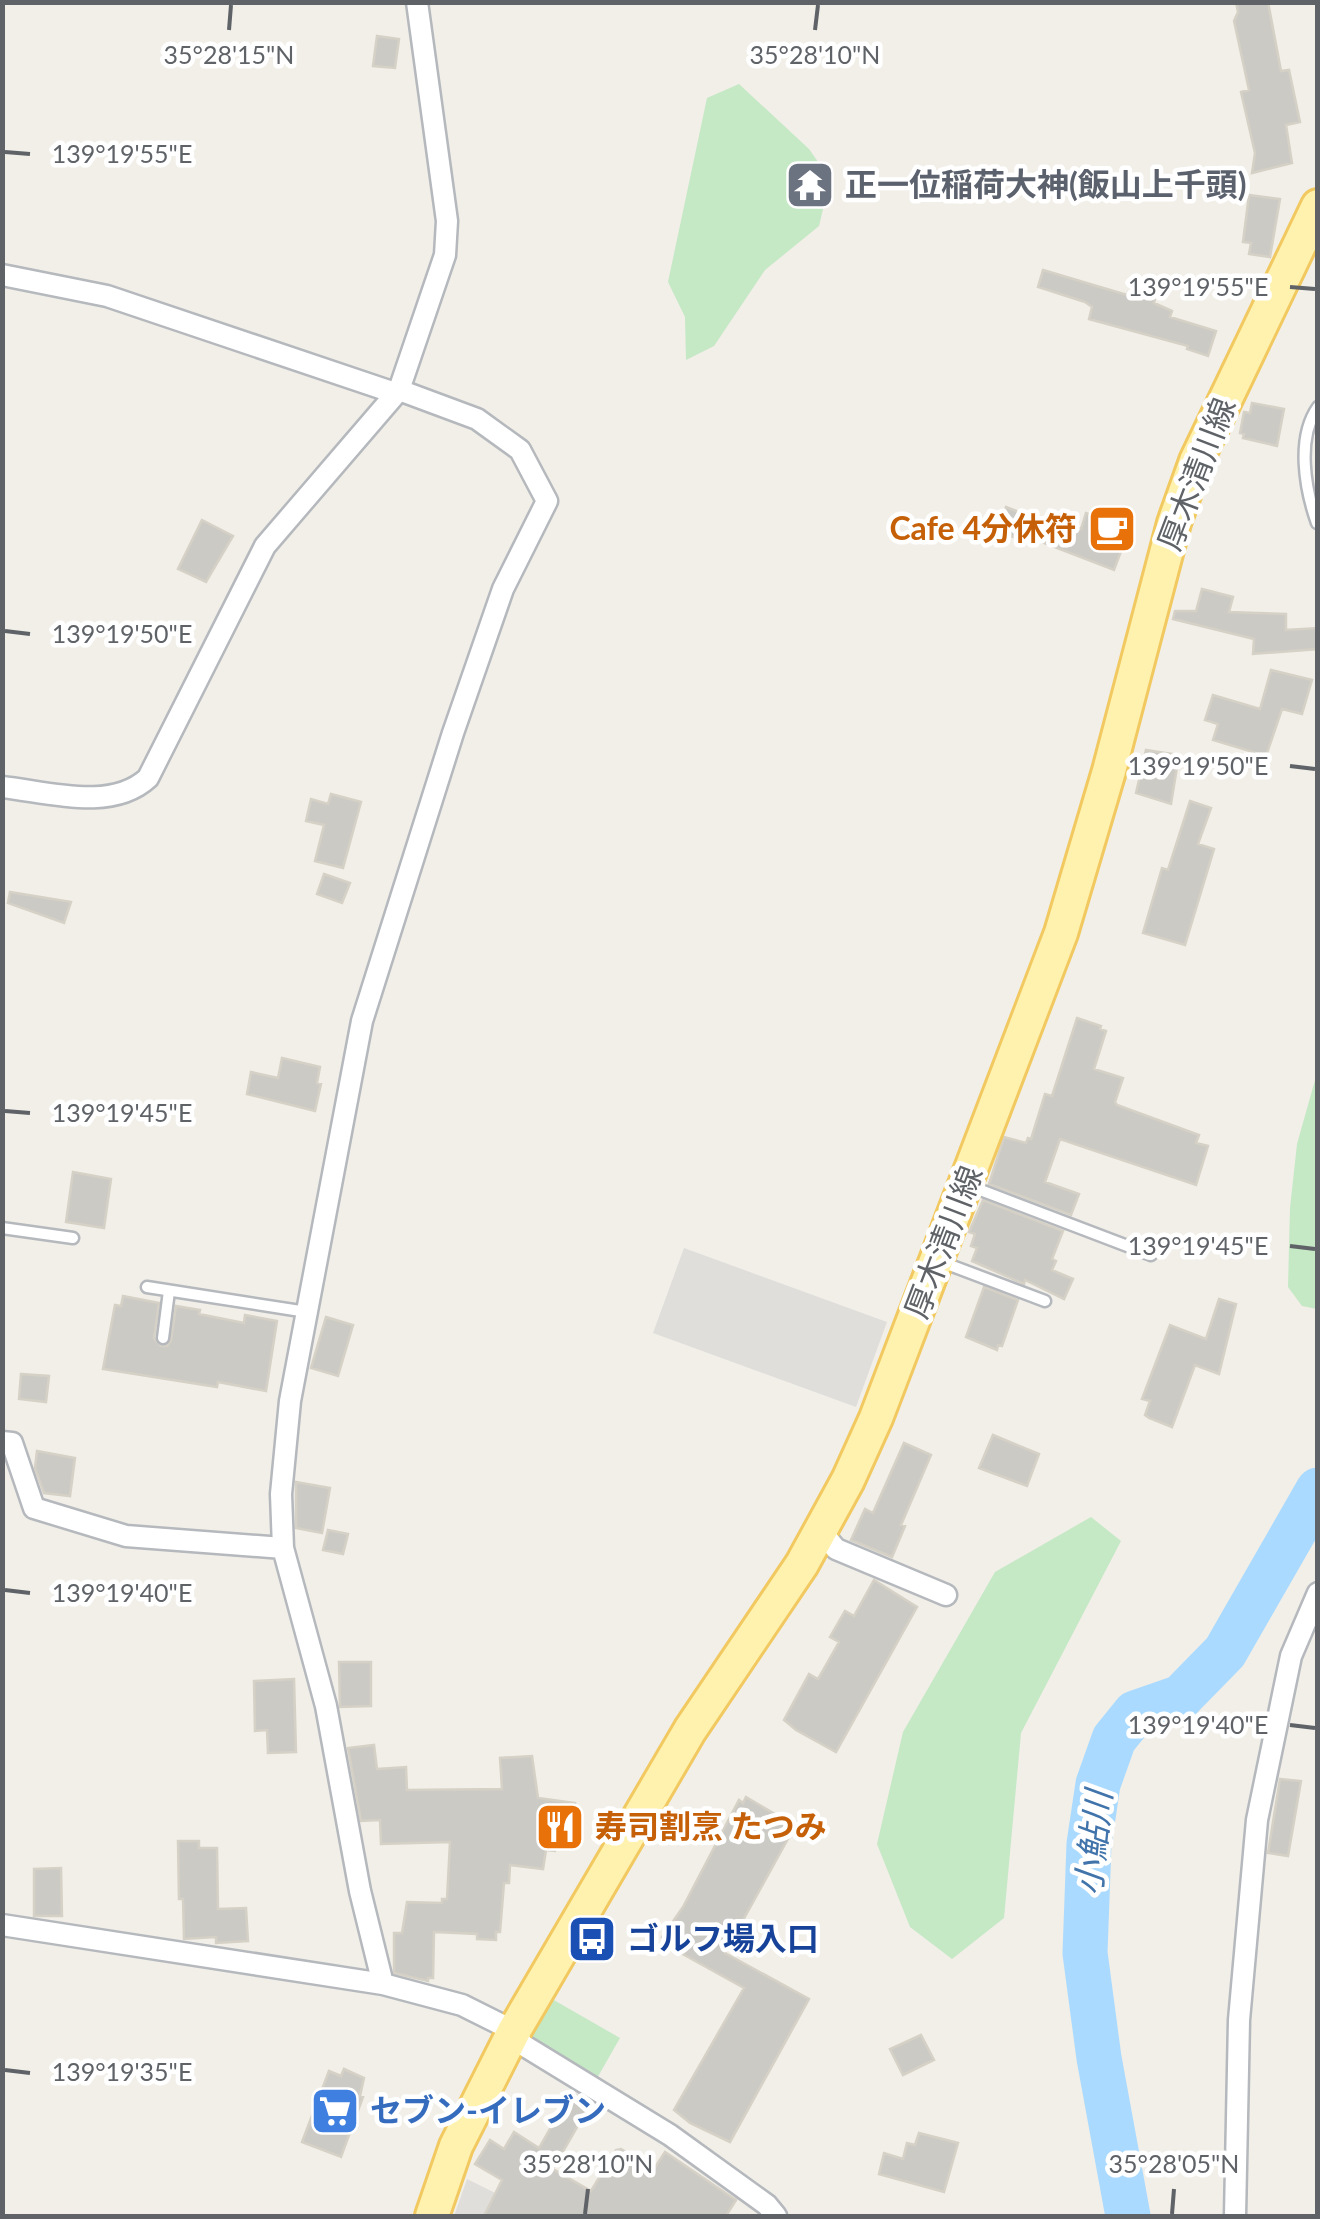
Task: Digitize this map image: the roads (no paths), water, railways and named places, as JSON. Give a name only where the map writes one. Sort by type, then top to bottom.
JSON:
[{"type":"main road","name":"厚木清川線","points":[[432,2216],[456,2146],[514,2031],[690,1730],[802,1564],[876,1418],[1061,933],[1109,772],[1174,523],[1196,461],[1318,206]]},
{"type":"street","points":[[2,787],[120,796],[148,778],[266,546],[397,391],[434,293],[444,255],[447,221],[418,2]]},
{"type":"street","points":[[2,275],[107,296],[477,420],[520,450],[548,501],[503,589],[452,734],[362,1021],[288,1419],[282,1548],[326,1706],[360,1892],[383,1984]]},
{"type":"street","points":[[2,1442],[12,1443],[34,1508],[126,1536],[282,1548]]},
{"type":"street","points":[[820,1530],[836,1549],[946,1595]]},
{"type":"street","points":[[1235,2216],[1239,2020],[1257,1820],[1291,1656],[1318,1594]]},
{"type":"street","points":[[2,1925],[383,1984],[462,2005],[514,2031],[523,2045],[670,2135],[767,2204],[776,2216]]},
{"type":"lane","points":[[1317,523],[1306,494],[1306,426],[1318,406]]},
{"type":"lane","points":[[966,1184],[1151,1255]]},
{"type":"lane","points":[[2,1228],[73,1238]]},
{"type":"lane","points":[[937,1260],[1046,1300]]},
{"type":"lane","points":[[147,1287],[306,1312]]},
{"type":"lane","points":[[163,1338],[170,1291]]},
{"type":"waterway","name":"小鮎川","points":[[1128,2216],[1099,2058],[1085,1953],[1089,1844],[1098,1784],[1114,1739],[1135,1713],[1181,1697],[1225,1652],[1318,1490]]},
{"type":"place","name":"正一位稲荷大神(飯山上千頭)","points":[[810,185]]},
{"type":"place","name":"Cafe 4分休符","points":[[1112,529]]},
{"type":"place","name":"寿司割烹 たつみ","points":[[560,1827]]},
{"type":"place","name":"ゴルフ場入口","points":[[592,1939]]},
{"type":"place","name":"セブン-イレブン","points":[[335,2111]]}]
